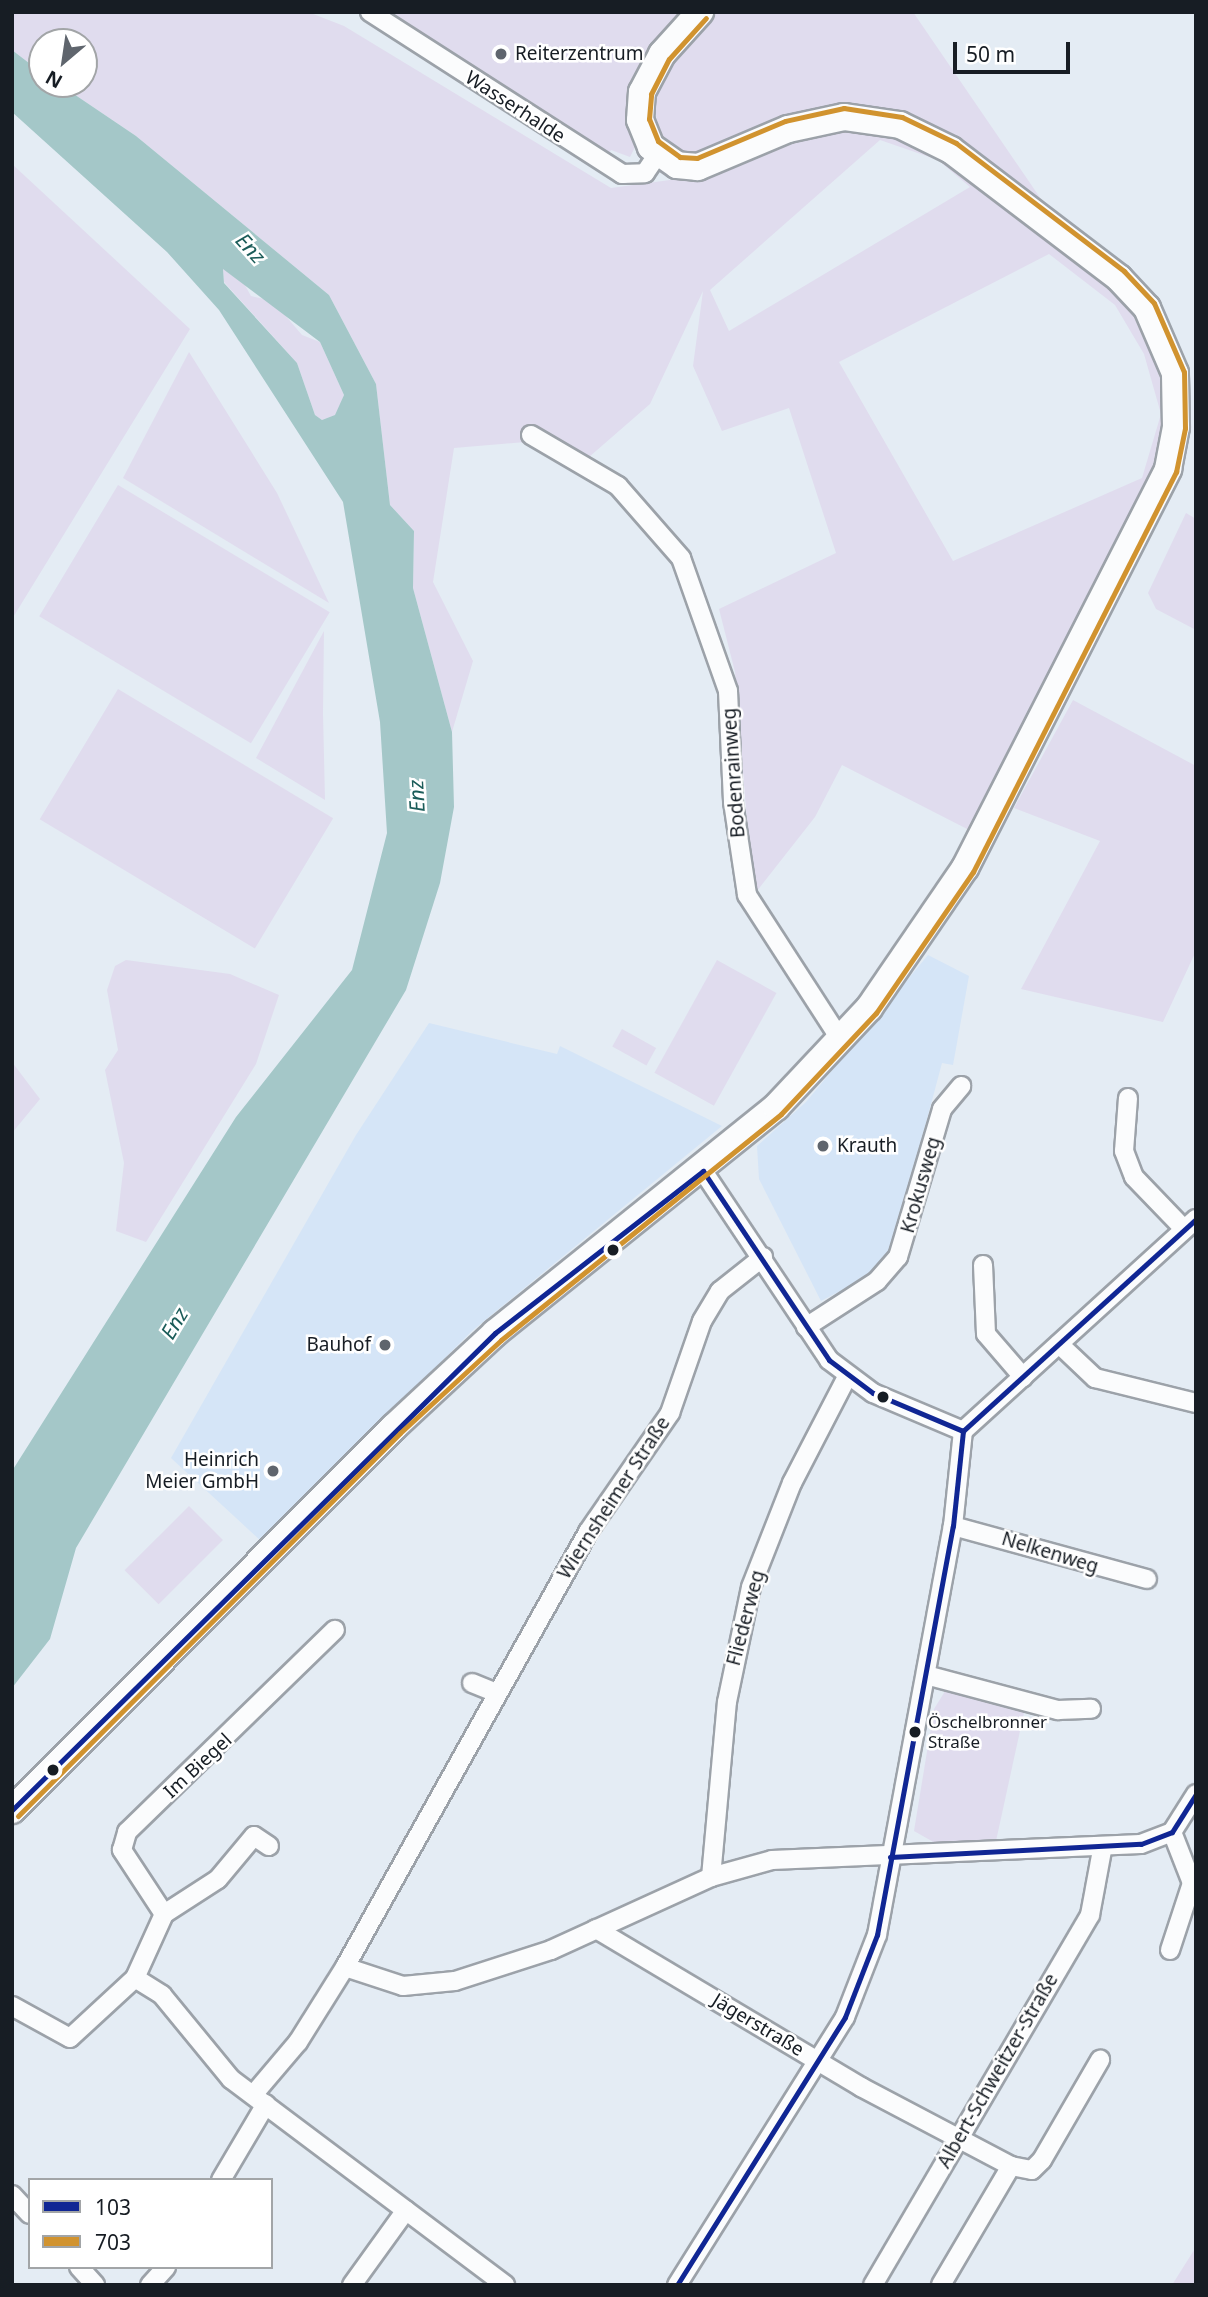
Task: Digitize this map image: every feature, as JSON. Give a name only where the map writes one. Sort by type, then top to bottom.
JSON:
[{"type":"main road","points":[[12,1810],[495,1333],[703,1171],[841,1039],[869,1008],[965,868],[1168,469],[1176,427],[1175,373],[1147,308],[1119,278],[951,150],[900,125],[844,117],[788,129],[712,164],[686,167],[659,154],[642,131],[642,92],[662,54],[700,12]]},
{"type":"street","name":"Wasserhalde","points":[[370,12],[622,174],[645,173],[659,154]]},
{"type":"street","name":"Bodenrainweg","points":[[531,435],[618,486],[681,558],[728,691],[733,802],[747,895],[841,1039]]},
{"type":"street","name":"Krokusweg","points":[[806,1327],[877,1281],[898,1258],[942,1110],[961,1086]]},
{"type":"street","points":[[677,2285],[820,2061],[877,1935],[953,1526],[963,1431],[1190,1224],[1134,1177],[1124,1151],[1128,1098]]},
{"type":"street","points":[[703,1171],[763,1257],[806,1327],[847,1377],[924,1419],[963,1431]]},
{"type":"street","name":"Wiernsheimer Straße","points":[[222,2178],[259,2100],[345,1967],[588,1532],[670,1413],[714,1301],[763,1257]]},
{"type":"street","points":[[983,1265],[986,1334],[1023,1377]]},
{"type":"street","points":[[1059,1344],[1095,1378],[1196,1403]]},
{"type":"street","name":"Fliederweg","points":[[711,1877],[723,1730],[751,1587],[793,1483],[847,1377]]},
{"type":"street","name":"Nelkenweg","points":[[953,1526],[1147,1579]]},
{"type":"street","name":"Im Biegel","points":[[163,1914],[122,1850],[127,1832],[335,1630]]},
{"type":"street","points":[[926,1675],[1058,1710],[1091,1709]]},
{"type":"street","points":[[472,1684],[497,1693]]},
{"type":"street","points":[[345,1967],[403,1986],[455,1981],[596,1929],[711,1877],[772,1860],[1101,1850],[1172,1832],[1196,1794]]},
{"type":"street","points":[[1170,1950],[1192,1883],[1172,1832]]},
{"type":"street","points":[[12,2006],[70,2038],[135,1978],[163,1914],[218,1879],[254,1836],[269,1846]]},
{"type":"street","name":"Albert-Schweitzer-Straße","points":[[873,2285],[1090,1915],[1101,1850]]},
{"type":"street","name":"Jägerstraße","points":[[596,1929],[957,2140],[1011,2166]]},
{"type":"street","points":[[135,1978],[162,1995],[231,2079],[505,2285]]},
{"type":"street","points":[[941,2285],[1011,2166],[1031,2170],[1042,2160],[1100,2060]]},
{"type":"street","points":[[12,2195],[28,2212]]},
{"type":"street","points":[[352,2285],[407,2210]]},
{"type":"street","points":[[81,2269],[95,2285]]},
{"type":"street","points":[[150,2285],[164,2269]]},
{"type":"shaded area","points":[[12,12],[308,12],[344,26],[611,188],[692,177],[842,125],[919,141],[1135,306],[1167,374],[1162,458],[973,832],[842,765],[815,817],[753,896],[735,672],[719,609],[836,553],[789,408],[722,431],[693,366],[703,291],[650,404],[581,464],[537,441],[454,448],[433,582],[473,661],[452,732],[413,588],[414,531],[390,505],[376,384],[329,295],[136,136],[80,98],[98,98],[98,28],[28,28],[28,62],[12,50]],"holes":[[[880,140],[938,160],[970,187],[729,331],[710,290]],[[1049,254],[1115,305],[1144,354],[1161,414],[1142,478],[953,561],[839,362]]]},
{"type":"shaded area","points":[[392,12],[690,12],[629,98],[628,126],[637,143],[630,157],[611,150],[605,159]]},
{"type":"shaded area","points":[[709,12],[913,12],[1056,221],[901,120],[683,154],[657,133],[655,91]]},
{"type":"shaded area","points":[[12,164],[190,329],[12,619]]},
{"type":"shaded area","points":[[223,268],[241,278],[251,296],[273,301],[302,335],[320,342],[344,395],[336,415],[322,420],[315,415],[297,363],[224,282]]},
{"type":"shaded area","points":[[189,352],[277,493],[329,603],[123,478]]},
{"type":"shaded area","points":[[118,485],[330,612],[251,743],[39,616]]},
{"type":"shaded area","points":[[1186,513],[1196,519],[1196,630],[1156,609],[1148,593]]},
{"type":"shaded area","points":[[324,631],[323,713],[325,800],[256,758]]},
{"type":"shaded area","points":[[118,689],[333,818],[255,949],[40,819]]},
{"type":"shaded area","points":[[1073,700],[1196,766],[1196,951],[1163,1022],[1021,989],[1100,841],[1014,808]]},
{"type":"shaded area","points":[[928,955],[969,976],[953,1065],[942,1063],[891,1254],[865,1278],[821,1301],[759,1179],[757,1146],[806,1102]]},
{"type":"shaded area","points":[[126,960],[230,974],[279,995],[256,1064],[146,1242],[116,1231],[124,1163],[105,1070],[118,1050],[107,990],[115,966]]},
{"type":"shaded area","points":[[717,960],[776,993],[714,1106],[654,1073]]},
{"type":"shaded area","points":[[429,1023],[557,1054],[560,1046],[722,1126],[472,1331],[261,1541],[171,1458],[356,1135]]},
{"type":"shaded area","points":[[622,1029],[656,1048],[646,1065],[612,1046]]},
{"type":"shaded area","points":[[12,1062],[40,1099],[12,1133]]},
{"type":"shaded area","points":[[189,1506],[223,1540],[159,1604],[125,1570]]},
{"type":"shaded area","points":[[947,1688],[1025,1708],[996,1841],[937,1844],[914,1831],[934,1709]]},
{"type":"shaded area","points":[[1196,2247],[1196,2285],[1172,2285]]},
{"type":"water","name":"Enz","points":[[12,50],[28,62],[28,98],[80,98],[136,136],[329,295],[376,384],[390,505],[414,531],[413,588],[452,732],[454,807],[440,883],[406,990],[76,1548],[50,1639],[12,1688],[12,1471],[236,1117],[352,970],[387,833],[380,722],[343,502],[219,310],[167,252],[12,112]],"holes":[[[223,269],[320,342],[344,395],[335,415],[322,420],[315,415],[297,363],[224,283]]]},
{"type":"transit line","name":"703","points":[[18,1816],[400,1433],[501,1340],[781,1114],[876,1013],[973,872],[1176,472],[1185,428],[1184,372],[1154,303],[1124,271],[956,143],[902,117],[844,108],[785,121],[697,158],[680,157],[658,141],[649,119],[651,94],[669,59],[706,18]]},
{"type":"transit line","name":"103","points":[[703,1171],[829,1360],[873,1393],[963,1431]]},
{"type":"transit line","name":"103","points":[[12,1810],[495,1333],[703,1171]]},
{"type":"transit line","name":"103","points":[[963,1431],[1196,1219]]},
{"type":"transit line","name":"103","points":[[677,2285],[845,2017],[877,1935],[953,1526],[963,1431]]},
{"type":"transit line","name":"103","points":[[890,1857],[1141,1844],[1172,1832],[1196,1794]]},
{"type":"place","name":"Reiterzentrum","points":[[501,54]]},
{"type":"place","name":"Krauth","points":[[823,1146]]},
{"type":"place","name":"Bauhof","points":[[385,1345]]},
{"type":"place","name":"Heinrich Meier GmbH","points":[[273,1471]]},
{"type":"place","name":"Öschelbronner Straße","points":[[915,1732]]}]
